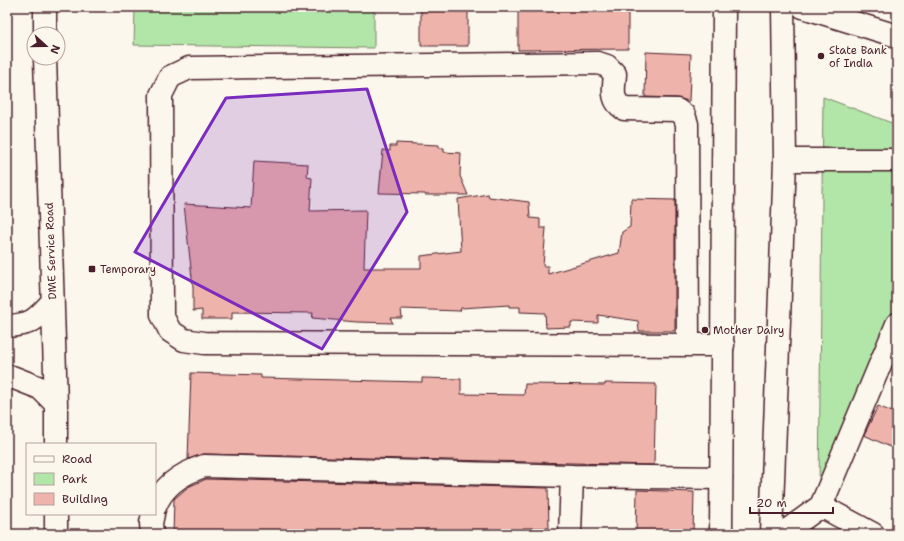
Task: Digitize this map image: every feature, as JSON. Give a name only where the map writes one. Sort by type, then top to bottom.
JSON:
[{"type":"street","points":[[45,7],[45,26]]},
{"type":"street","points":[[721,534],[724,7]]},
{"type":"street","points":[[771,534],[785,160],[783,7]]},
{"type":"street","points":[[803,7],[897,36]]},
{"type":"street","points":[[688,345],[687,124],[684,115],[677,110],[624,109],[618,105],[614,99],[615,74],[607,66],[598,63],[189,68],[170,77],[161,95],[162,315],[170,331],[184,340],[212,343],[688,345],[723,345]]},
{"type":"street","name":"DME Service Road","points":[[45,66],[56,443]]},
{"type":"street","points":[[785,160],[897,160]]},
{"type":"street","points":[[7,326],[34,321],[53,301]]},
{"type":"street","points":[[782,534],[821,506],[897,324]]},
{"type":"street","points":[[7,378],[12,377],[40,388],[56,404]]},
{"type":"street","points":[[156,505],[158,500],[175,480],[188,471],[204,466],[572,476],[721,478]]},
{"type":"street","points":[[570,534],[572,476]]},
{"type":"street","points":[[821,506],[873,534]]},
{"type":"street","points":[[56,515],[56,534]]},
{"type":"street","points":[[152,534],[151,523],[153,515]]},
{"type":"highlighted area","points":[[367,89],[407,212],[322,349],[135,252],[226,98]]},
{"type":"green space","points":[[135,7],[374,7],[374,48],[134,45]]},
{"type":"green space","points":[[823,97],[897,125],[897,306],[819,492]]},
{"type":"building","points":[[421,7],[468,7],[468,46],[421,46]]},
{"type":"building","points":[[518,7],[628,7],[628,49],[518,50]]},
{"type":"building","points":[[646,52],[691,54],[689,101],[677,98],[645,97]]},
{"type":"building","points":[[396,143],[439,145],[439,148],[444,148],[444,152],[461,153],[460,176],[468,195],[379,193],[383,150],[390,151],[390,146],[396,146]]},
{"type":"building","points":[[254,161],[308,164],[307,177],[312,178],[310,211],[366,210],[364,268],[421,268],[421,256],[461,251],[458,199],[488,194],[489,197],[529,202],[530,218],[540,219],[540,228],[546,228],[543,266],[548,266],[548,274],[619,253],[622,232],[630,227],[631,199],[675,200],[675,331],[639,331],[638,321],[598,315],[598,323],[571,322],[571,327],[546,328],[545,313],[520,312],[520,307],[509,307],[509,305],[461,308],[460,311],[401,309],[402,318],[390,318],[393,323],[357,322],[312,318],[313,313],[232,312],[232,319],[202,319],[202,310],[193,311],[193,287],[184,204],[251,208]]},
{"type":"building","points":[[191,373],[261,375],[261,378],[422,382],[422,378],[461,379],[461,394],[524,395],[525,384],[656,384],[654,465],[204,454],[188,459]]},
{"type":"building","points":[[878,406],[897,414],[897,450],[864,435]]},
{"type":"building","points":[[206,479],[548,488],[549,528],[523,528],[524,534],[173,534],[174,499],[188,487]]},
{"type":"building","points":[[637,490],[694,492],[693,534],[636,534]]},
{"type":"place","name":"State Bank of India","points":[[821,56]]},
{"type":"place","name":"Temporary","points":[[92,269]]},
{"type":"place","name":"Mother Dairy","points":[[705,330]]}]
